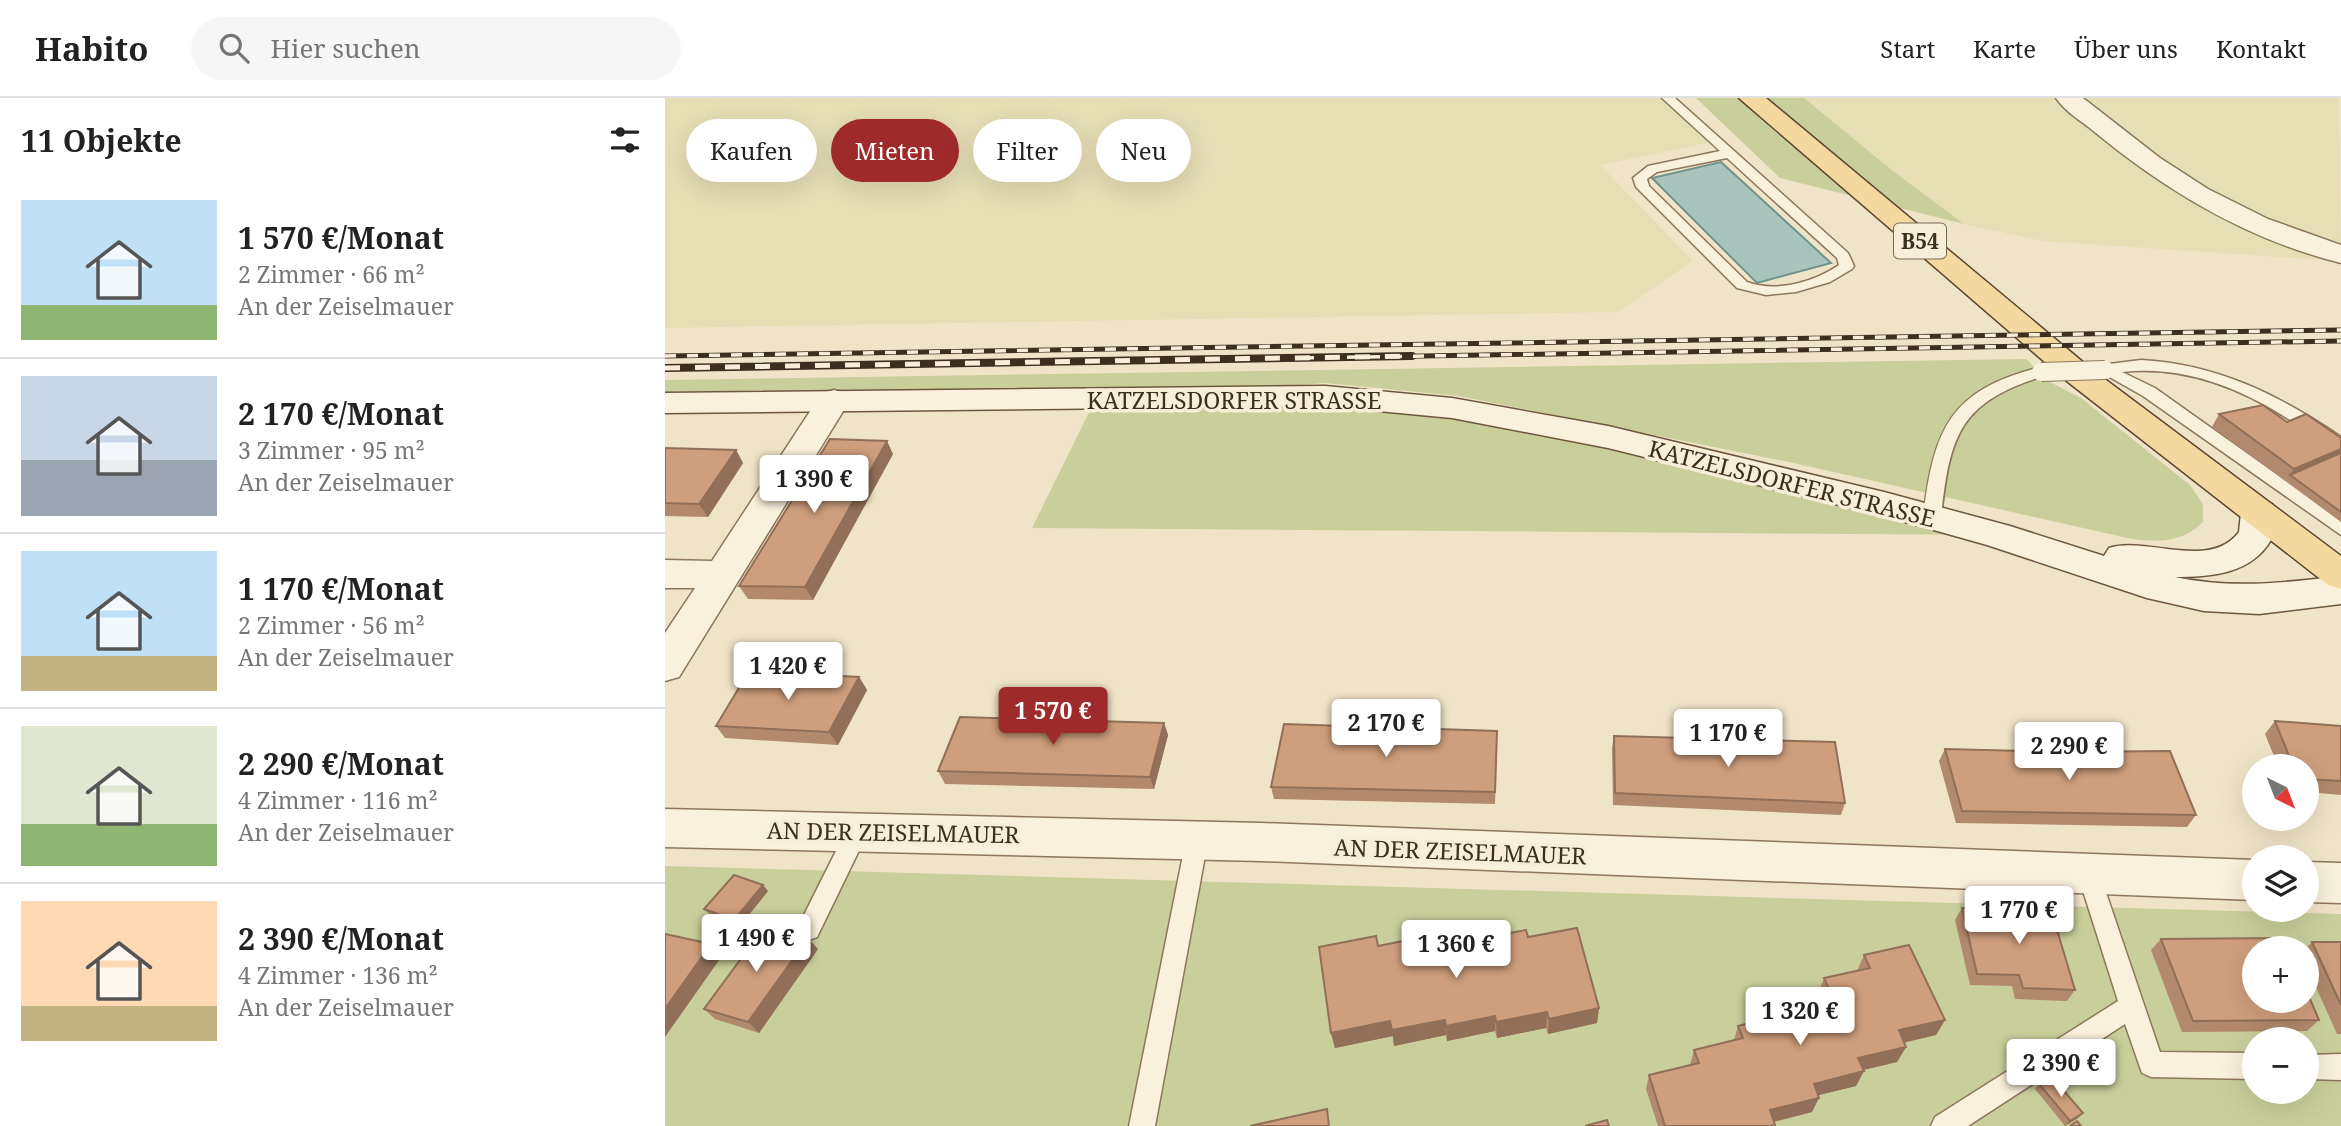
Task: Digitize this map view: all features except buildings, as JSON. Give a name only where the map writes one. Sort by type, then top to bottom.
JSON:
[{"type":"main road","name":"B54","points":[[1751,98],[1999,309],[2341,575]]},
{"type":"street","points":[[2069,98],[2177,181],[2209,200],[2302,242],[2341,254]]},
{"type":"street","name":"KATZELSDORFER STRASSE","points":[[665,403],[1325,396],[1391,400],[1505,417],[1608,437],[1997,535],[2147,584],[2204,597],[2259,600],[2341,590]]},
{"type":"street","points":[[665,666],[834,400]]},
{"type":"street","name":"KATZELSDORFER STRASSE","points":[[1997,535],[2144,561],[2199,564],[2238,554],[2256,537],[2259,513]]},
{"type":"street","points":[[665,574],[722,575]]},
{"type":"street","name":"AN DER ZEISELMAUER","points":[[665,828],[857,830],[1197,840],[2242,880]]},
{"type":"street","points":[[2319,882],[2341,883]]},
{"type":"lane","points":[[1668,98],[1731,153],[1843,256],[1847,266],[1836,275],[1773,292],[1755,292],[1742,285],[1643,187],[1640,178],[1653,169],[1731,153]]},
{"type":"lane","points":[[2149,392],[2144,376],[2157,365]]},
{"type":"lane","points":[[1933,518],[1941,453],[1955,420],[1985,394],[2015,378],[2041,372],[2157,365],[2191,369],[2249,388],[2293,412],[2341,445]]},
{"type":"lane","points":[[2105,370],[2149,392],[2341,529]]},
{"type":"lane","points":[[809,929],[857,830]]},
{"type":"lane","points":[[1142,1126],[1197,840]]},
{"type":"lane","points":[[2089,875],[2151,1064],[2242,1066]]},
{"type":"lane","points":[[1944,1126],[2132,1006]]},
{"type":"lane","points":[[2319,1066],[2341,1067]]},
{"type":"shaded area","points":[[665,98],[1668,98],[1716,141],[1600,165],[1693,261],[1618,312],[665,328]]},
{"type":"shaded area","points":[[1804,98],[2339,98],[2341,261],[2043,241],[1964,224],[1893,171]]},
{"type":"green space","points":[[1696,98],[1804,98],[1893,171],[1964,224],[1780,178]]},
{"type":"green space","points":[[2026,359],[2052,383],[2081,398],[2190,485],[2203,504],[2203,522],[2187,534],[2171,540],[2132,539],[1789,462],[1459,396],[1325,383],[1114,398],[1452,408],[1997,535],[1032,528],[1095,400],[665,403],[665,380]]},
{"type":"green space","points":[[665,866],[2242,911],[2242,922],[2319,922],[2319,913],[2341,914],[2341,1126],[665,1126]]},
{"type":"water","points":[[1721,162],[1831,263],[1757,283],[1652,178]]},
{"type":"railway","points":[[665,356],[2341,330]]},
{"type":"railway","points":[[1303,358],[2341,341]]},
{"type":"railway","points":[[665,368],[1412,356]]}]
